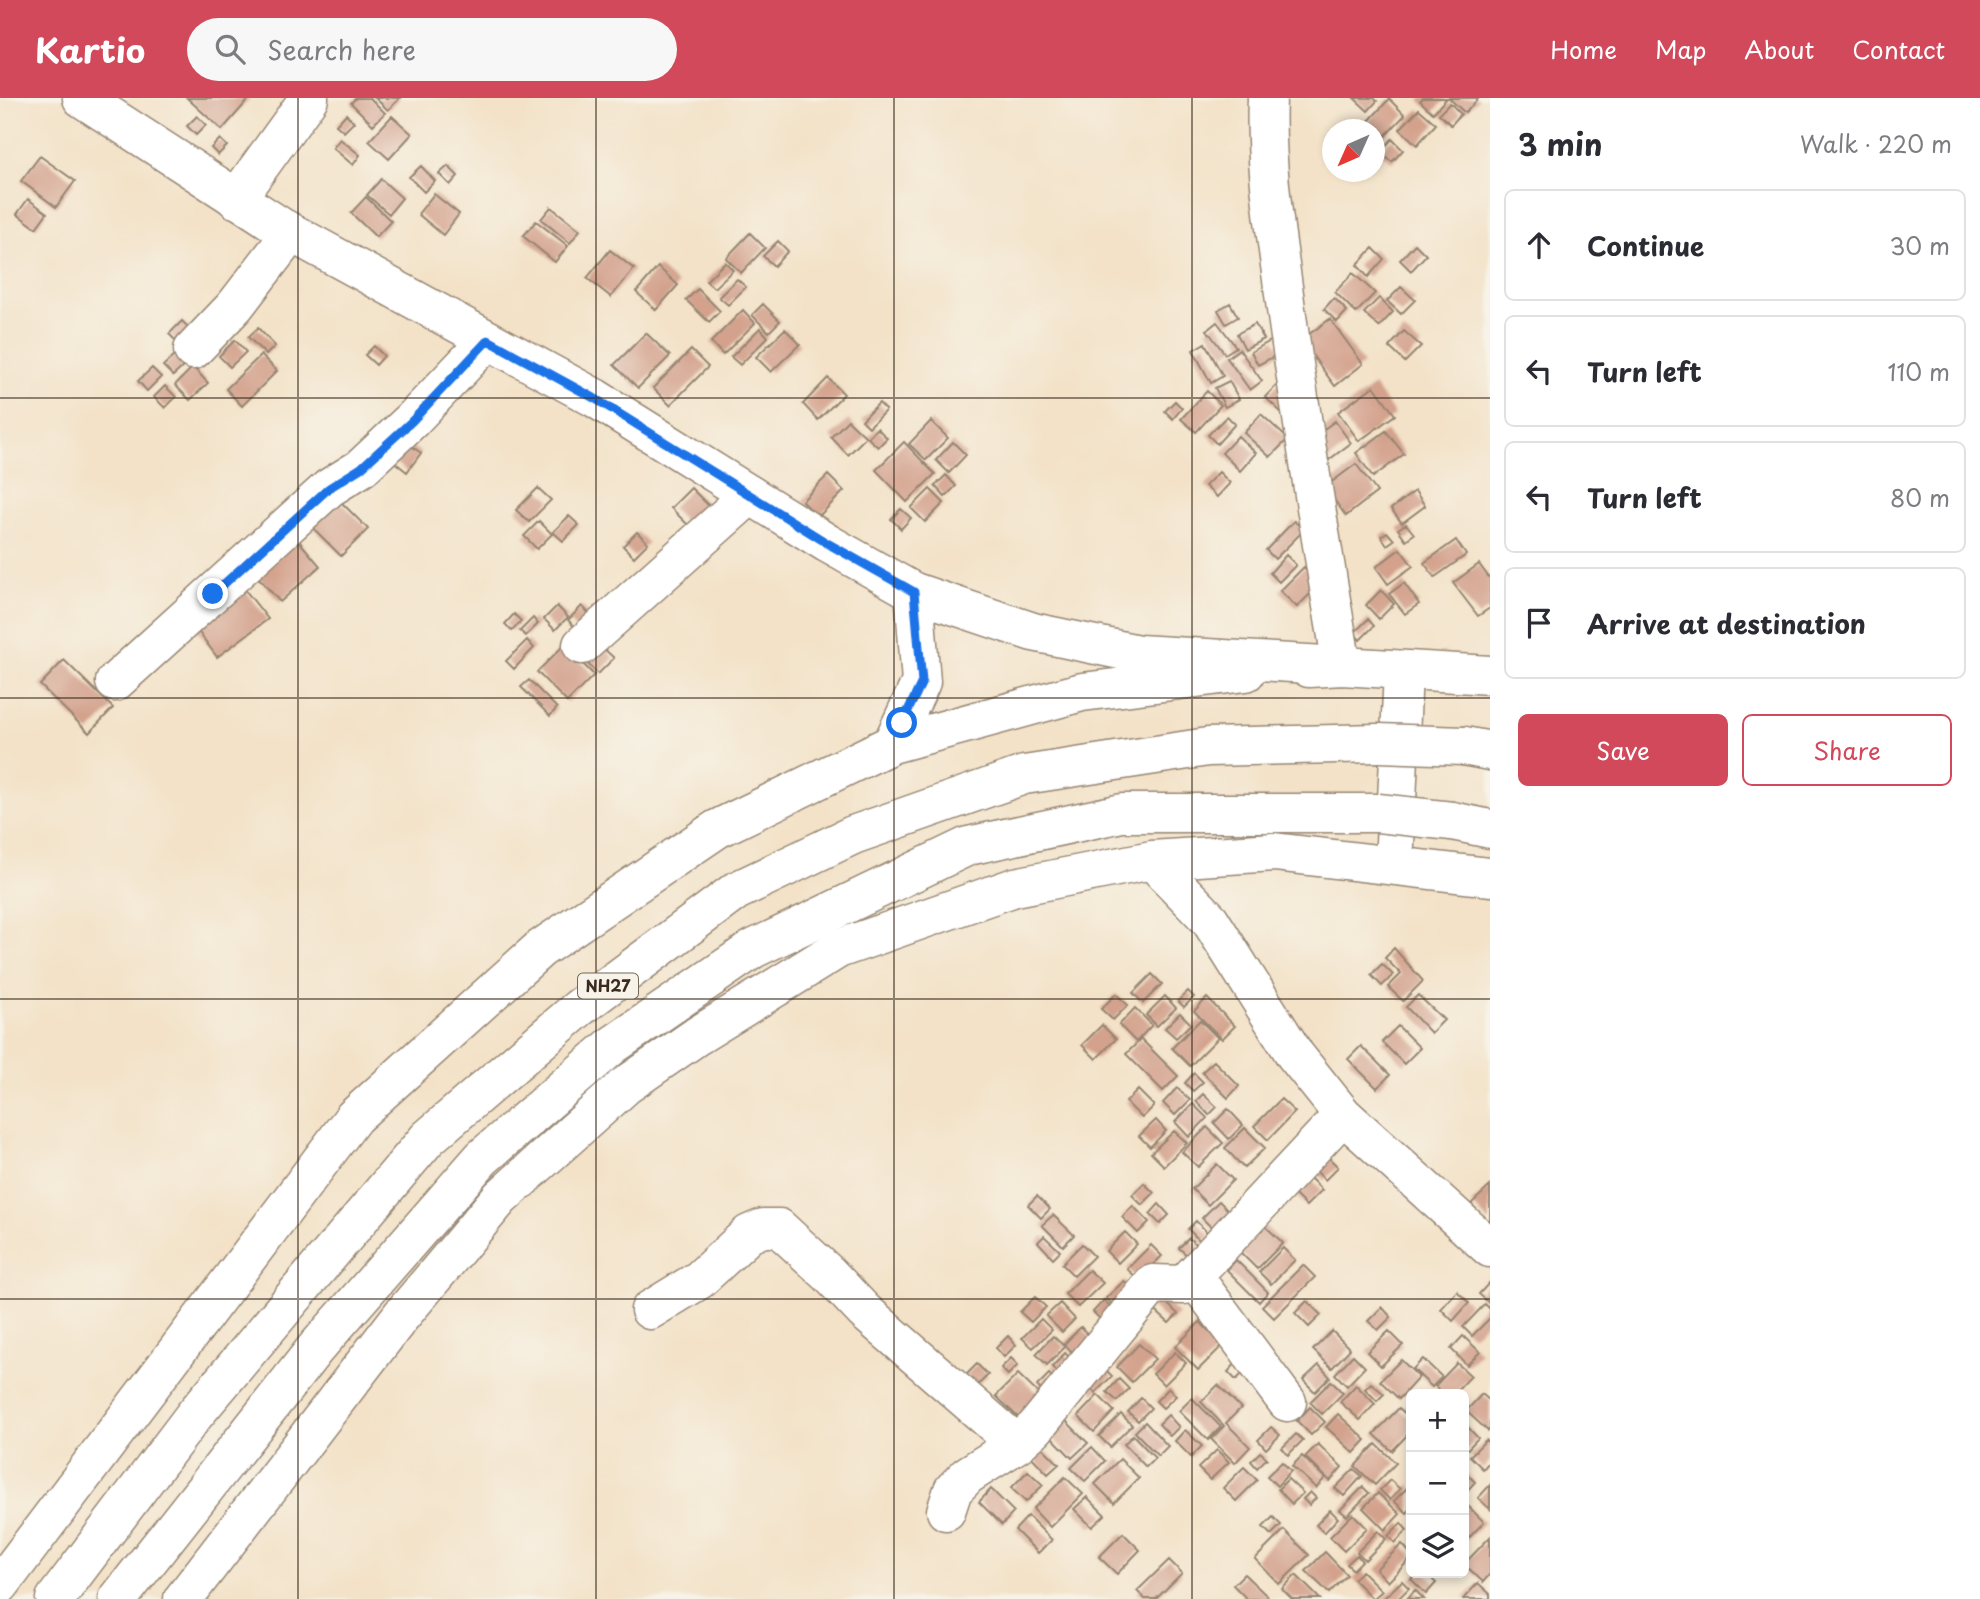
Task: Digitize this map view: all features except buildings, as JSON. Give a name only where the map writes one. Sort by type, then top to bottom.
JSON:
[{"type":"main road","points":[[82,98],[291,233],[594,398],[827,543],[914,592],[1033,632],[1139,654],[1490,676]]},
{"type":"main road","points":[[236,199],[309,98]]},
{"type":"main road","points":[[1267,98],[1266,156],[1304,441],[1342,666]]},
{"type":"main road","points":[[193,350],[236,306],[291,233]]},
{"type":"main road","points":[[115,682],[329,488],[361,468],[412,421],[488,340]]},
{"type":"main road","points":[[582,645],[750,495]]},
{"type":"main road","points":[[892,744],[922,682],[914,592]]},
{"type":"main road","points":[[0,1585],[354,1117],[540,949],[717,829],[892,744],[1082,692],[1222,673],[1342,666]]},
{"type":"main road","points":[[1394,865],[1403,671]]},
{"type":"main road","name":"NH27","points":[[55,1599],[195,1414],[429,1138],[579,1008],[736,891],[853,835],[1024,775],[1208,747],[1379,743],[1477,748]]},
{"type":"main road","name":"NH27","points":[[118,1599],[315,1349],[482,1158],[613,1045],[753,949],[968,846],[1122,813],[1378,813],[1452,821],[1490,829]]},
{"type":"main road","points":[[183,1599],[401,1315],[500,1198],[625,1086],[697,1036],[838,949],[1015,887],[1152,860],[1274,852],[1490,877]]},
{"type":"main road","points":[[1152,860],[1210,920],[1295,1055],[1343,1115],[1490,1248]]},
{"type":"main road","points":[[946,1511],[953,1490],[968,1475],[1017,1444],[1035,1428],[1153,1284],[1184,1285],[1343,1115]]},
{"type":"main road","points":[[650,1310],[699,1280],[749,1234],[763,1228],[779,1228],[821,1266],[864,1311],[1017,1444]]},
{"type":"main road","points":[[1193,1276],[1287,1402]]},
{"type":"route","points":[[213,594],[329,488],[361,468],[412,421],[488,340],[594,398],[827,543],[914,592],[922,682],[902,723]]}]
